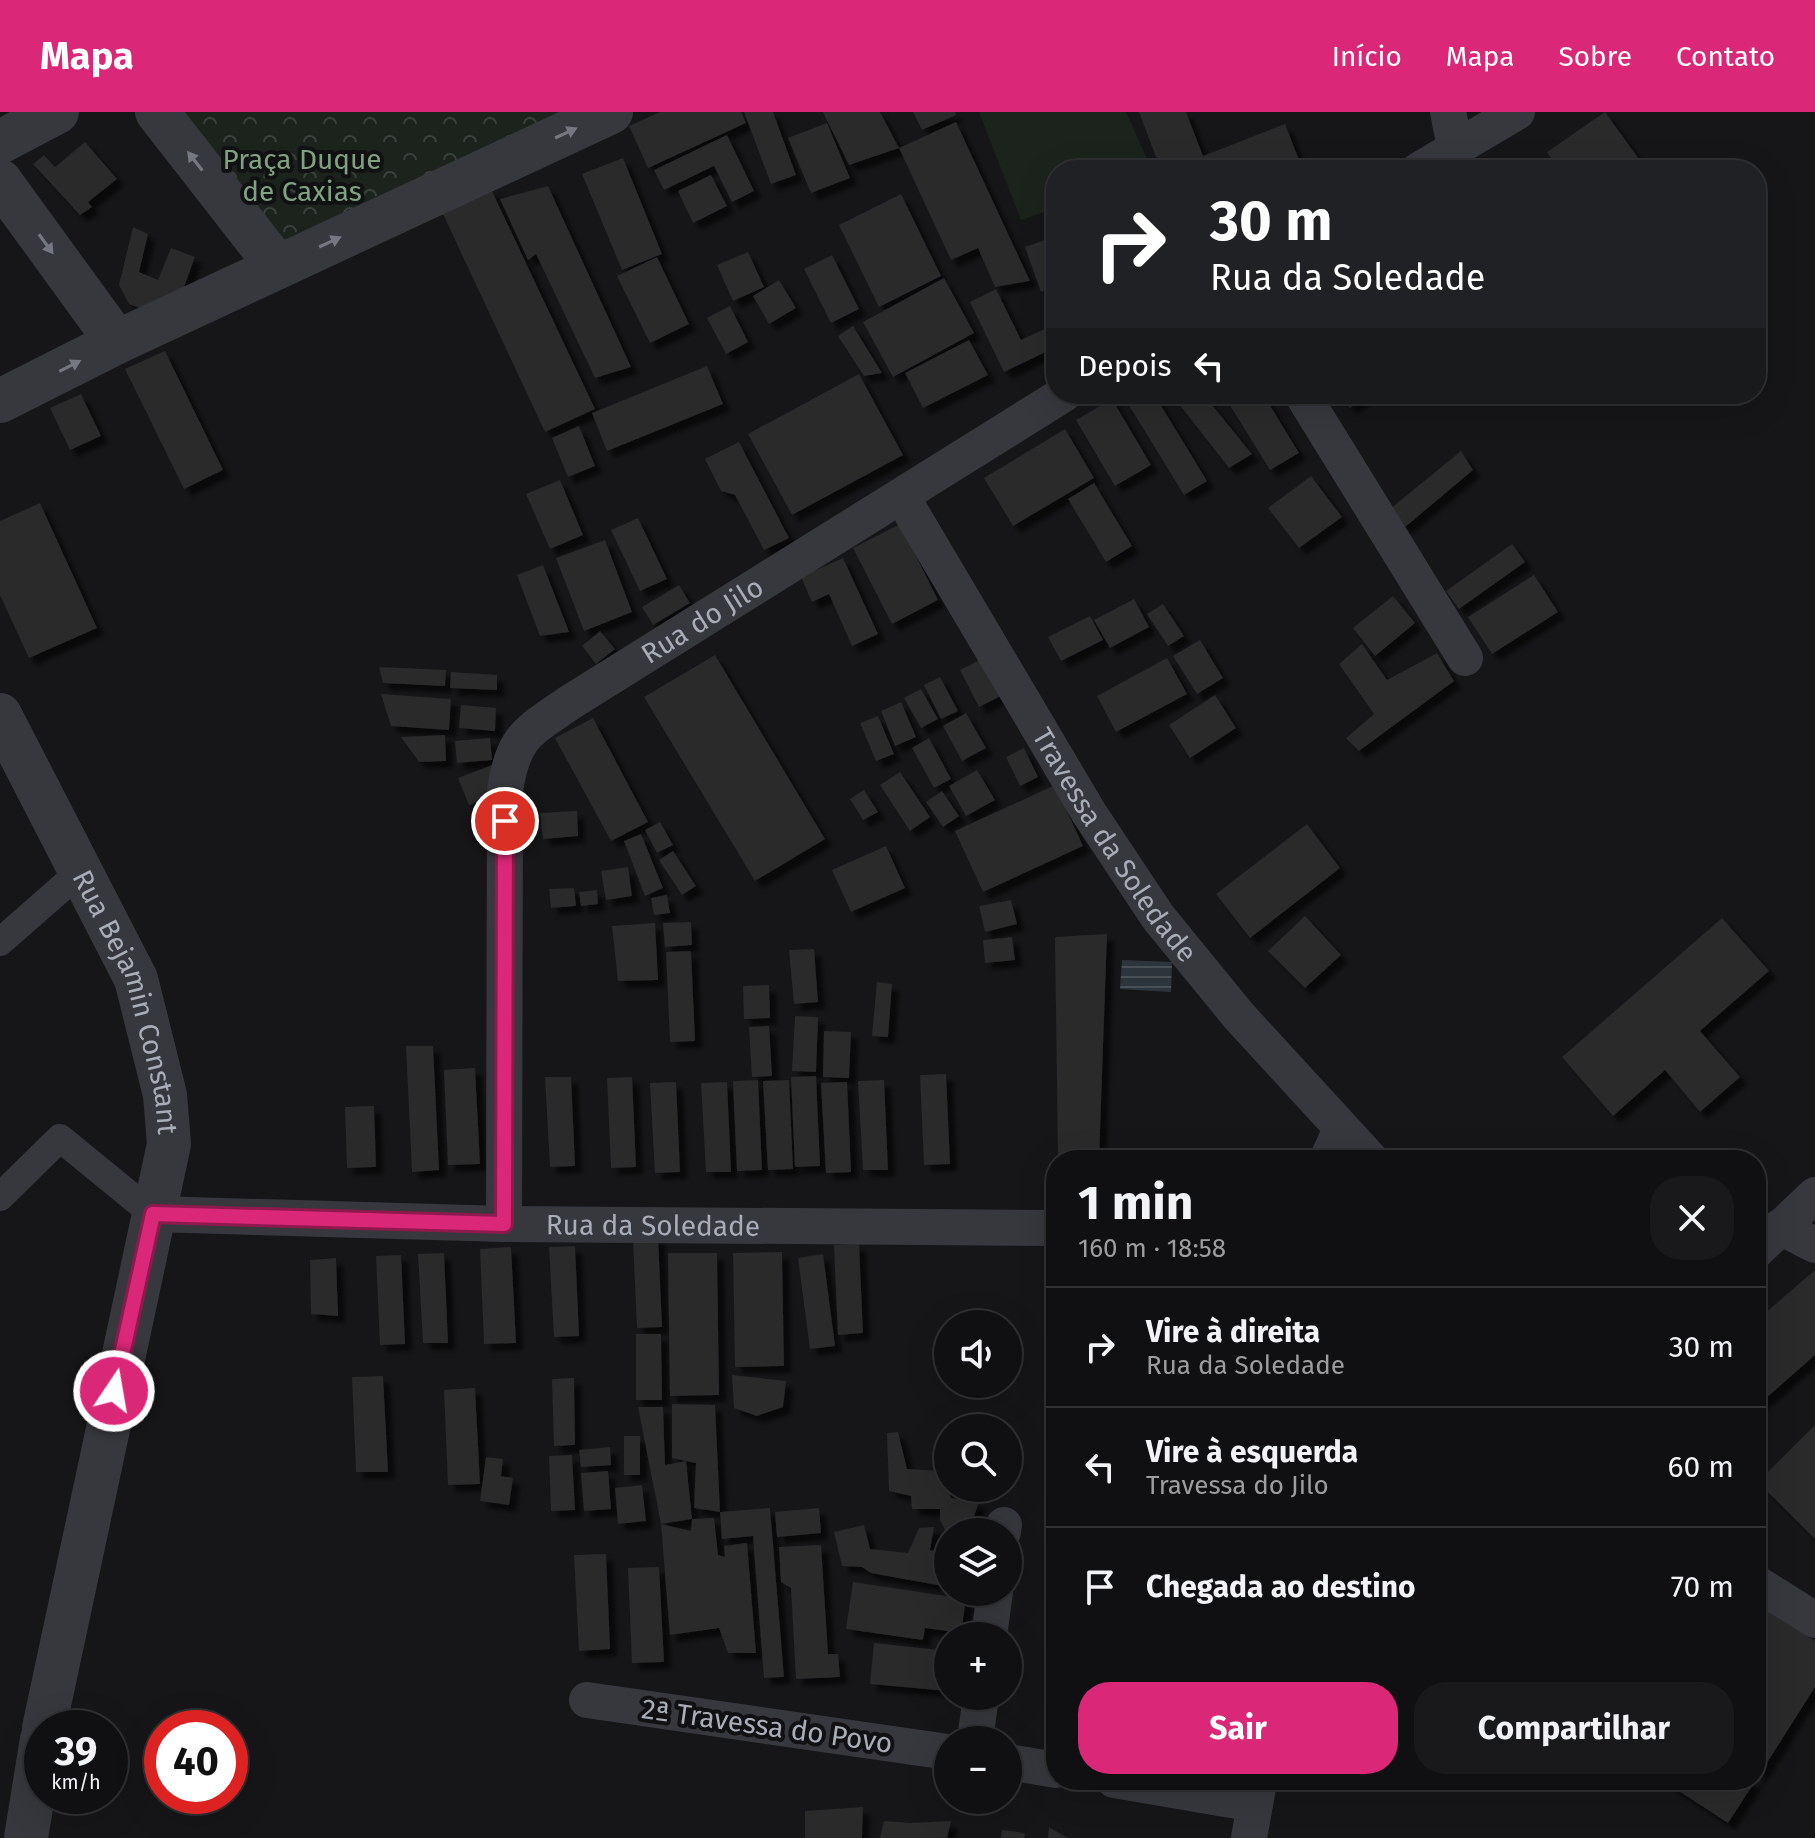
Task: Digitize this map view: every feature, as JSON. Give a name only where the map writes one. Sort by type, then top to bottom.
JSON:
[{"type":"street","points":[[0,142],[57,112]]},
{"type":"street","points":[[157,112],[278,267]]},
{"type":"street","points":[[0,401],[117,342],[611,112]]},
{"type":"street","points":[[1448,112],[1455,147]]},
{"type":"street","points":[[1435,160],[1517,112]]},
{"type":"street","points":[[0,181],[117,342]]},
{"type":"street","name":"Rua do Jilo","points":[[504,1224],[505,790],[511,754],[531,729],[569,703],[1048,404]]},
{"type":"street","points":[[1308,404],[1465,658]]},
{"type":"street","name":"Travessa da Soledade","points":[[902,497],[1089,813],[1158,917],[1238,1015],[1334,1144]]},
{"type":"street","name":"Rua Bejamin Constant","points":[[0,715],[136,979],[154,1036],[165,1095],[169,1144],[48,1710]]},
{"type":"street","points":[[0,942],[81,871]]},
{"type":"street","points":[[0,1197],[60,1138],[153,1214]]},
{"type":"street","points":[[1768,1239],[1815,1195]]},
{"type":"street","name":"Rua da Soledade","points":[[153,1214],[504,1224],[1046,1228]]},
{"type":"street","points":[[1768,1239],[1815,1245]]},
{"type":"street","points":[[1766,1589],[1815,1620]]},
{"type":"street","name":"2ª Travessa do Povo","points":[[587,1700],[934,1750]]},
{"type":"street","points":[[1022,1764],[1046,1768]]},
{"type":"street","points":[[1166,1790],[1254,1807]]},
{"type":"street","points":[[26,1838],[30,1814]]},
{"type":"green space","name":"Praça Duque de Caxias","points":[[170,112],[587,112],[281,255]]},
{"type":"green space","points":[[979,112],[1126,112],[1148,160],[1046,160],[1046,211],[1021,220]]},
{"type":"shaded area","points":[[1122,960],[1172,962],[1171,992],[1120,989]]},
{"type":"building","points":[[660,112],[741,112],[746,123],[648,168],[629,126]]},
{"type":"building","points":[[744,112],[773,112],[796,175],[771,184]]},
{"type":"building","points":[[823,112],[880,112],[899,148],[849,165]]},
{"type":"building","points":[[913,112],[955,112],[956,115],[922,130]]},
{"type":"building","points":[[1139,112],[1186,112],[1203,156],[1285,124],[1299,160],[1157,160]]},
{"type":"building","points":[[1605,112],[1640,160],[1552,160],[1547,152]]},
{"type":"building","points":[[956,122],[1030,281],[995,287],[978,248],[951,260],[899,148]]},
{"type":"building","points":[[827,123],[850,178],[811,193],[788,138]]},
{"type":"building","points":[[727,135],[754,191],[732,202],[714,166],[664,190],[654,170]]},
{"type":"building","points":[[85,142],[117,179],[88,202],[92,207],[80,215],[33,164],[44,155],[55,167]]},
{"type":"building","points":[[623,158],[662,254],[622,270],[582,174]]},
{"type":"building","points":[[711,175],[727,206],[693,223],[678,191]]},
{"type":"building","points":[[548,186],[631,367],[595,378],[536,254],[528,260],[500,199]]},
{"type":"building","points":[[491,189],[595,409],[545,432],[442,212]]},
{"type":"building","points":[[901,194],[941,276],[879,307],[839,225]]},
{"type":"building","points":[[133,227],[148,234],[139,272],[158,280],[171,248],[195,257],[180,298],[151,312],[129,304],[119,285]]},
{"type":"building","points":[[1046,240],[1046,290],[1041,292],[1025,247]]},
{"type":"building","points":[[748,252],[764,287],[733,301],[717,265]]},
{"type":"building","points":[[832,255],[859,309],[831,323],[804,269]]},
{"type":"building","points":[[657,257],[689,324],[650,343],[617,276]]},
{"type":"building","points":[[944,278],[974,333],[893,377],[863,322]]},
{"type":"building","points":[[779,280],[796,308],[769,324],[753,296]]},
{"type":"building","points":[[996,289],[1021,340],[1046,328],[1046,352],[1004,372],[970,302]]},
{"type":"building","points":[[730,306],[748,342],[726,354],[707,318]]},
{"type":"building","points":[[853,326],[882,373],[864,376],[838,336]]},
{"type":"building","points":[[969,340],[988,375],[923,408],[905,373]]},
{"type":"building","points":[[165,351],[223,470],[184,489],[125,369]]},
{"type":"building","points":[[707,366],[723,404],[607,451],[592,413]]},
{"type":"building","points":[[859,374],[903,455],[792,515],[748,434]]},
{"type":"building","points":[[81,394],[101,436],[70,450],[50,408]]},
{"type":"building","points":[[1103,404],[1115,404],[1151,465],[1115,486],[1076,420]]},
{"type":"building","points":[[1128,404],[1160,404],[1207,481],[1184,495]]},
{"type":"building","points":[[1179,404],[1211,404],[1252,454],[1229,468]]},
{"type":"building","points":[[1229,404],[1269,404],[1299,453],[1270,470]]},
{"type":"building","points":[[579,426],[595,466],[568,477],[552,438]]},
{"type":"building","points":[[1065,429],[1094,478],[1013,526],[984,478]]},
{"type":"building","points":[[739,442],[789,538],[764,550],[735,495],[721,491],[705,459]]},
{"type":"building","points":[[1461,451],[1473,470],[1404,528],[1390,509]]},
{"type":"building","points":[[1311,476],[1342,517],[1299,548],[1268,508]]},
{"type":"building","points":[[560,480],[583,535],[550,549],[526,494]]},
{"type":"building","points":[[1094,483],[1132,546],[1106,562],[1068,499]]},
{"type":"building","points":[[40,503],[97,628],[29,658],[0,595],[0,521]]},
{"type":"building","points":[[638,518],[667,579],[640,591],[611,530]]},
{"type":"building","points":[[900,524],[938,600],[892,624],[853,548]]},
{"type":"building","points":[[605,540],[632,612],[584,631],[556,558]]},
{"type":"building","points":[[1512,544],[1525,562],[1459,609],[1446,591]]},
{"type":"building","points":[[843,558],[878,634],[852,646],[829,594],[812,602],[801,577]]},
{"type":"building","points":[[543,565],[569,632],[540,636],[517,575]]},
{"type":"building","points":[[1534,575],[1558,612],[1492,654],[1468,617]]},
{"type":"building","points":[[679,585],[690,603],[653,625],[642,607]]},
{"type":"building","points":[[1393,596],[1415,623],[1375,656],[1353,628]]},
{"type":"building","points":[[1134,599],[1149,627],[1110,648],[1094,620]]},
{"type":"building","points":[[1163,604],[1184,636],[1168,646],[1147,614]]},
{"type":"building","points":[[1090,616],[1103,640],[1061,661],[1048,637]]},
{"type":"building","points":[[600,631],[615,649],[596,664],[582,646]]},
{"type":"building","points":[[1200,640],[1223,678],[1197,694],[1173,656]]},
{"type":"building","points":[[1362,644],[1387,680],[1437,653],[1454,681],[1359,751],[1346,738],[1374,714],[1339,664]]},
{"type":"building","points":[[715,655],[825,839],[755,881],[644,697]]},
{"type":"building","points":[[988,656],[1007,693],[979,707],[960,670]]},
{"type":"building","points":[[1167,658],[1187,694],[1116,732],[1097,696]]},
{"type":"building","points":[[379,667],[446,670],[445,686],[383,683]]},
{"type":"building","points":[[451,672],[497,675],[497,690],[450,688]]},
{"type":"building","points":[[940,677],[958,711],[941,719],[924,685]]},
{"type":"building","points":[[921,689],[938,719],[921,728],[904,698]]},
{"type":"building","points":[[381,694],[451,699],[449,730],[391,726]]},
{"type":"building","points":[[1215,695],[1236,728],[1190,758],[1169,725]]},
{"type":"building","points":[[901,702],[916,737],[895,746],[881,711]]},
{"type":"building","points":[[461,705],[496,708],[495,731],[459,728]]},
{"type":"building","points":[[966,713],[986,748],[962,761],[943,726]]},
{"type":"building","points":[[878,716],[894,754],[876,761],[860,723]]},
{"type":"building","points":[[593,718],[648,822],[611,841],[555,738]]},
{"type":"building","points":[[445,735],[446,761],[419,762],[401,737]]},
{"type":"building","points":[[490,738],[492,760],[457,763],[455,741]]},
{"type":"building","points":[[929,738],[951,779],[934,788],[912,748]]},
{"type":"building","points":[[1024,748],[1038,777],[1020,786],[1006,757]]},
{"type":"building","points":[[495,764],[494,796],[469,805],[458,778]]},
{"type":"building","points":[[977,770],[995,800],[966,816],[949,786]]},
{"type":"building","points":[[900,772],[930,817],[910,831],[880,785]]},
{"type":"building","points":[[1055,785],[1083,846],[983,892],[955,831]]},
{"type":"building","points":[[864,790],[878,812],[863,820],[850,799]]},
{"type":"building","points":[[942,791],[959,816],[943,827],[926,802]]},
{"type":"building","points":[[493,811],[497,833],[486,835],[474,815]]},
{"type":"building","points":[[577,811],[578,836],[543,839],[540,813]]},
{"type":"building","points":[[660,822],[673,845],[657,853],[645,830]]},
{"type":"building","points":[[1307,824],[1340,868],[1250,938],[1216,894]]},
{"type":"building","points":[[641,834],[663,888],[645,896],[624,841]]},
{"type":"building","points":[[886,846],[905,888],[851,912],[832,870]]},
{"type":"building","points":[[673,851],[696,886],[682,895],[659,860]]},
{"type":"building","points":[[628,867],[632,896],[606,900],[601,871]]},
{"type":"building","points":[[574,888],[576,906],[551,908],[549,889]]},
{"type":"building","points":[[597,890],[598,904],[581,906],[579,892]]},
{"type":"building","points":[[667,895],[670,913],[654,915],[651,898]]},
{"type":"building","points":[[1011,900],[1017,924],[985,932],[979,906]]},
{"type":"building","points":[[1305,916],[1341,955],[1305,988],[1268,951]]},
{"type":"building","points":[[1722,918],[1769,971],[1700,1031],[1740,1077],[1700,1112],[1665,1070],[1613,1116],[1562,1057]]},
{"type":"building","points":[[691,922],[692,945],[665,947],[663,923]]},
{"type":"building","points":[[655,923],[658,980],[618,981],[612,926]]},
{"type":"building","points":[[1107,934],[1099,1150],[1058,1150],[1055,937]]},
{"type":"building","points":[[1012,937],[1015,960],[985,963],[983,940]]},
{"type":"building","points":[[814,949],[818,1002],[794,1004],[789,950]]},
{"type":"building","points":[[691,951],[695,1041],[670,1042],[666,952]]},
{"type":"building","points":[[877,982],[892,984],[888,1037],[872,1036]]},
{"type":"building","points":[[769,985],[770,1018],[744,1019],[743,986]]},
{"type":"building","points":[[795,1016],[818,1017],[816,1072],[792,1071]]},
{"type":"building","points":[[769,1026],[772,1076],[752,1077],[749,1027]]},
{"type":"building","points":[[824,1031],[851,1032],[849,1078],[823,1077]]},
{"type":"building","points":[[406,1046],[433,1046],[439,1170],[412,1172]]},
{"type":"building","points":[[475,1068],[480,1164],[448,1165],[444,1070]]},
{"type":"building","points":[[946,1074],[950,1164],[924,1165],[920,1075]]},
{"type":"building","points":[[816,1076],[820,1166],[795,1167],[791,1077]]},
{"type":"building","points":[[545,1077],[571,1077],[575,1166],[550,1167]]},
{"type":"building","points":[[632,1077],[636,1167],[611,1168],[607,1078]]},
{"type":"building","points":[[758,1080],[762,1170],[737,1171],[733,1081]]},
{"type":"building","points":[[789,1080],[793,1169],[768,1170],[763,1081]]},
{"type":"building","points":[[884,1080],[888,1170],[863,1170],[858,1081]]},
{"type":"building","points":[[676,1082],[680,1172],[655,1173],[650,1083]]},
{"type":"building","points":[[727,1082],[731,1172],[706,1172],[701,1083]]},
{"type":"building","points":[[847,1082],[851,1172],[826,1173],[821,1083]]},
{"type":"building","points":[[374,1106],[376,1167],[347,1168],[345,1107]]},
{"type":"building","points":[[658,1237],[662,1327],[637,1328],[633,1239]]},
{"type":"building","points":[[859,1244],[863,1333],[838,1335],[834,1245]]},
{"type":"building","points":[[575,1246],[579,1336],[554,1337],[549,1247]]},
{"type":"building","points":[[511,1247],[516,1343],[484,1344],[480,1249]]},
{"type":"building","points":[[782,1252],[784,1366],[735,1367],[733,1253]]},
{"type":"building","points":[[444,1253],[448,1343],[423,1343],[418,1254]]},
{"type":"building","points":[[668,1253],[717,1253],[719,1395],[670,1396]]},
{"type":"building","points":[[823,1254],[835,1346],[810,1349],[798,1258]]},
{"type":"building","points":[[401,1255],[405,1344],[380,1345],[376,1256]]},
{"type":"building","points":[[336,1258],[338,1316],[311,1314],[310,1260]]},
{"type":"building","points":[[1815,1270],[1815,1355],[1766,1398],[1766,1312]]},
{"type":"building","points":[[636,1334],[661,1334],[662,1400],[636,1400]]},
{"type":"building","points":[[732,1375],[786,1381],[783,1407],[757,1416],[734,1408]]},
{"type":"building","points":[[383,1376],[388,1472],[356,1472],[352,1377]]},
{"type":"building","points":[[574,1378],[575,1445],[554,1446],[552,1379]]},
{"type":"building","points":[[475,1388],[480,1484],[448,1485],[444,1390]]},
{"type":"building","points":[[672,1404],[715,1405],[720,1512],[694,1508],[696,1463],[672,1458]]},
{"type":"building","points":[[638,1407],[663,1407],[665,1465],[686,1461],[692,1519],[661,1524]]},
{"type":"building","points":[[1815,1425],[1815,1539],[1766,1490],[1766,1474]]},
{"type":"building","points":[[898,1432],[907,1469],[934,1470],[934,1502],[979,1502],[973,1518],[940,1518],[940,1509],[912,1509],[911,1496],[889,1491],[887,1433]]},
{"type":"building","points":[[624,1436],[640,1436],[640,1475],[624,1475]]},
{"type":"building","points":[[610,1447],[611,1465],[581,1467],[579,1450]]},
{"type":"building","points":[[572,1455],[575,1510],[551,1511],[549,1456]]},
{"type":"building","points":[[486,1457],[503,1459],[501,1476],[513,1478],[509,1505],[480,1501]]},
{"type":"building","points":[[608,1471],[611,1509],[584,1511],[581,1473]]},
{"type":"building","points":[[642,1485],[646,1521],[618,1524],[615,1488]]},
{"type":"building","points":[[770,1508],[784,1677],[764,1678],[753,1536],[722,1539],[720,1512]]},
{"type":"building","points":[[819,1508],[821,1533],[777,1537],[775,1512]]},
{"type":"building","points":[[714,1518],[718,1555],[725,1557],[724,1546],[747,1543],[756,1653],[728,1653],[719,1628],[670,1635],[661,1524],[691,1531],[692,1519]]},
{"type":"building","points":[[864,1525],[870,1549],[908,1553],[919,1528],[934,1527],[930,1550],[934,1551],[934,1584],[871,1573],[862,1567],[842,1566],[834,1532]]},
{"type":"building","points":[[821,1545],[828,1654],[838,1654],[840,1677],[796,1679],[791,1588],[781,1582],[779,1547]]},
{"type":"building","points":[[606,1554],[610,1649],[579,1651],[574,1555]]},
{"type":"building","points":[[659,1567],[664,1662],[632,1663],[628,1568]]},
{"type":"building","points":[[853,1582],[934,1594],[934,1606],[965,1606],[963,1622],[934,1622],[934,1629],[925,1628],[923,1640],[846,1629]]},
{"type":"building","points":[[1766,1609],[1815,1641],[1815,1687],[1766,1764]]},
{"type":"building","points":[[874,1643],[934,1649],[934,1690],[870,1684]]},
{"type":"building","points":[[1677,1790],[1749,1790],[1728,1823]]},
{"type":"building","points":[[863,1807],[862,1838],[805,1838],[805,1811]]},
{"type":"building","points":[[884,1821],[951,1821],[947,1838],[880,1838]]},
{"type":"building","points":[[1049,1827],[1068,1838],[1048,1838]]},
{"type":"building","points":[[1002,1830],[1025,1833],[1024,1838],[1001,1838]]},
{"type":"route","points":[[114,1391],[153,1214],[504,1224],[505,821]]}]
